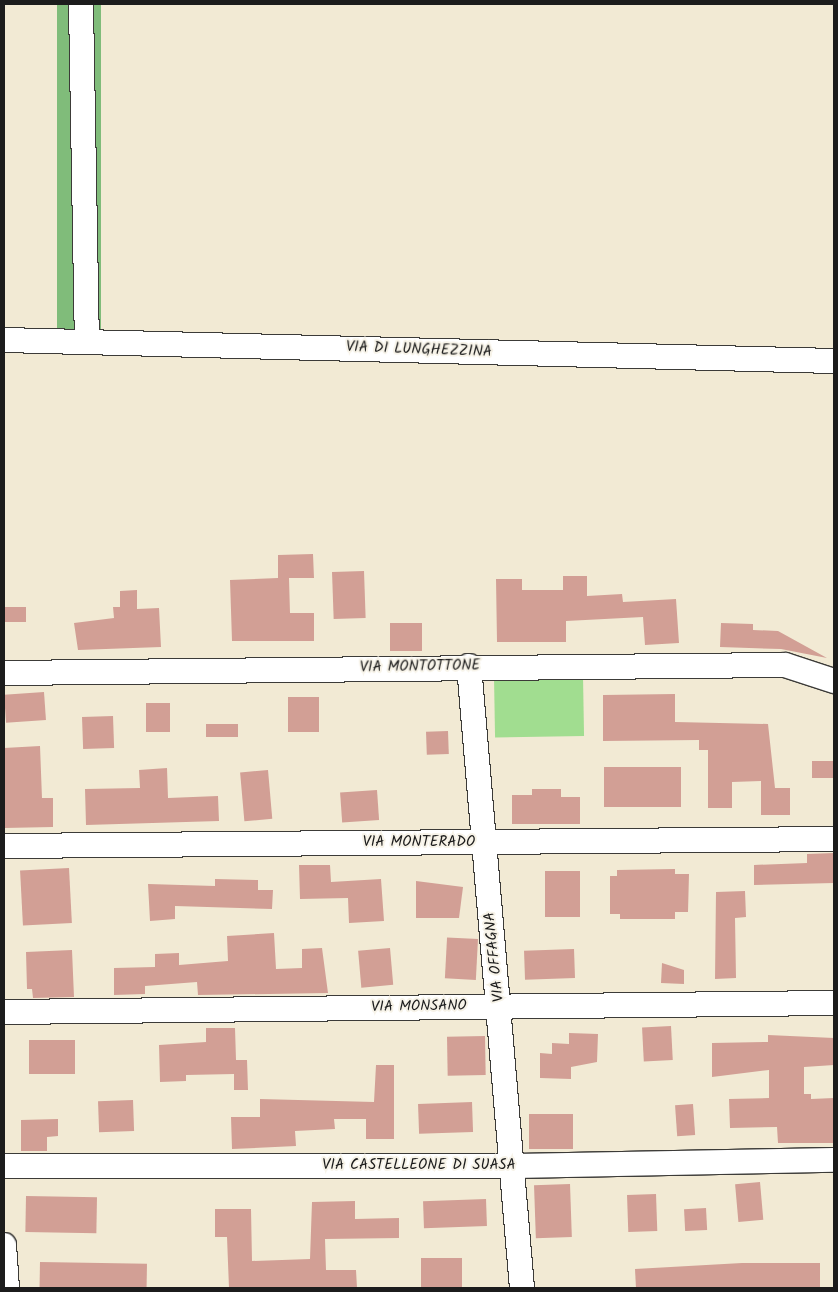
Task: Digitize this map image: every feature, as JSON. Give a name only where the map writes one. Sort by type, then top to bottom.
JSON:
[{"type":"street","points":[[81,4],[87,342]]},
{"type":"street","name":"VIA DI LUNGHEZZINA","points":[[4,340],[834,361]]},
{"type":"street","name":"VIA MONTOTTONE","points":[[4,673],[469,666],[785,665],[834,681]]},
{"type":"street","name":"VIA OFFAGNA","points":[[469,666],[514,1166],[522,1288]]},
{"type":"street","name":"VIA MONTERADO","points":[[4,846],[834,839]]},
{"type":"street","name":"VIA MONSANO","points":[[4,1012],[834,1003]]},
{"type":"street","name":"VIA CASTELLEONE DI SUASA","points":[[4,1166],[514,1166],[834,1160]]},
{"type":"street","points":[[4,1245],[7,1288]]},
{"type":"green space","points":[[57,4],[101,4],[101,330],[57,330]]},
{"type":"green space","points":[[583,676],[584,736],[495,738],[494,678]]},
{"type":"building","points":[[313,554],[314,578],[289,578],[290,613],[314,613],[314,641],[232,641],[230,580],[278,578],[278,555]]},
{"type":"building","points":[[364,571],[366,618],[334,619],[332,572]]},
{"type":"building","points":[[563,576],[587,576],[587,596],[622,594],[623,602],[676,599],[679,643],[645,645],[643,617],[566,621],[566,642],[497,642],[496,579],[522,579],[522,590],[563,590]]},
{"type":"building","points":[[137,590],[137,609],[159,608],[161,647],[78,650],[74,623],[114,618],[113,607],[120,607],[120,591]]},
{"type":"building","points":[[4,607],[26,607],[26,622],[4,622]]},
{"type":"building","points":[[390,623],[422,623],[422,651],[390,651]]},
{"type":"building","points":[[721,623],[753,624],[753,630],[778,631],[827,658],[781,649],[720,647]]},
{"type":"building","points":[[44,692],[46,720],[6,723],[4,695]]},
{"type":"building","points":[[675,694],[675,722],[768,724],[775,788],[790,788],[790,815],[761,815],[761,781],[732,782],[732,808],[708,808],[708,750],[699,750],[699,740],[603,741],[603,695]]},
{"type":"building","points":[[288,697],[319,697],[319,732],[288,732]]},
{"type":"building","points":[[146,703],[170,703],[170,732],[146,732]]},
{"type":"building","points":[[113,716],[114,748],[83,749],[82,717]]},
{"type":"building","points":[[206,724],[238,724],[238,737],[206,737]]},
{"type":"building","points":[[448,731],[449,754],[427,755],[426,732]]},
{"type":"building","points":[[40,746],[42,798],[53,798],[53,827],[4,828],[4,748]]},
{"type":"building","points":[[812,761],[834,761],[834,778],[812,778]]},
{"type":"building","points":[[604,767],[681,767],[681,807],[604,807]]},
{"type":"building","points":[[167,768],[168,798],[218,796],[219,821],[86,825],[85,789],[140,788],[139,770]]},
{"type":"building","points":[[268,770],[272,819],[244,821],[240,772]]},
{"type":"building","points":[[532,789],[561,789],[561,797],[580,797],[580,824],[512,824],[512,795],[532,795]]},
{"type":"building","points":[[377,790],[379,820],[342,823],[340,793]]},
{"type":"building","points":[[834,853],[834,883],[754,885],[754,865],[807,863],[807,854]]},
{"type":"building","points":[[299,865],[330,865],[331,882],[381,879],[384,921],[349,923],[348,898],[300,899]]},
{"type":"building","points":[[69,868],[72,923],[23,925],[20,871]]},
{"type":"building","points":[[675,869],[675,874],[689,874],[688,912],[675,912],[675,919],[620,919],[620,914],[610,914],[610,876],[617,876],[617,870]]},
{"type":"building","points":[[545,871],[580,871],[580,917],[545,917]]},
{"type":"building","points":[[215,879],[258,880],[258,890],[273,890],[272,909],[175,906],[175,919],[150,921],[148,884],[215,886]]},
{"type":"building","points":[[416,881],[463,887],[459,918],[416,918]]},
{"type":"building","points":[[745,891],[746,917],[735,918],[736,978],[715,979],[716,892]]},
{"type":"building","points":[[274,933],[276,969],[302,968],[302,949],[322,948],[328,993],[198,995],[197,982],[145,986],[145,994],[114,995],[114,968],[155,967],[155,954],[179,953],[179,965],[228,961],[227,936]]},
{"type":"building","points":[[447,937],[478,939],[476,980],[445,978]]},
{"type":"building","points":[[390,948],[393,985],[361,988],[358,951]]},
{"type":"building","points":[[574,949],[575,978],[525,980],[524,951]]},
{"type":"building","points":[[72,950],[74,997],[33,998],[32,989],[27,989],[26,952]]},
{"type":"building","points":[[662,963],[684,970],[684,984],[661,983]]},
{"type":"building","points":[[671,1026],[673,1060],[644,1061],[642,1028]]},
{"type":"building","points":[[206,1028],[235,1028],[236,1060],[247,1060],[248,1090],[234,1090],[234,1074],[186,1075],[186,1081],[160,1082],[159,1045],[206,1042]]},
{"type":"building","points":[[569,1033],[598,1034],[597,1062],[571,1067],[571,1079],[540,1078],[540,1053],[552,1054],[552,1043],[569,1044]]},
{"type":"building","points":[[768,1035],[834,1038],[834,1065],[804,1067],[804,1094],[811,1094],[811,1099],[834,1098],[834,1143],[778,1143],[777,1127],[730,1128],[729,1099],[769,1098],[769,1070],[712,1077],[712,1043],[768,1042]]},
{"type":"building","points":[[485,1036],[486,1075],[448,1076],[447,1037]]},
{"type":"building","points":[[29,1040],[75,1040],[75,1074],[29,1074]]},
{"type":"building","points":[[376,1065],[394,1065],[394,1139],[366,1139],[366,1119],[334,1119],[335,1129],[295,1131],[296,1146],[232,1149],[231,1117],[260,1117],[260,1099],[374,1102]]},
{"type":"building","points":[[133,1100],[134,1131],[99,1132],[98,1101]]},
{"type":"building","points":[[472,1102],[473,1132],[419,1134],[418,1104]]},
{"type":"building","points":[[693,1104],[695,1135],[677,1136],[675,1105]]},
{"type":"building","points":[[529,1114],[573,1114],[573,1149],[529,1149]]},
{"type":"building","points":[[58,1119],[58,1136],[47,1137],[47,1151],[21,1151],[21,1120]]},
{"type":"building","points":[[760,1182],[763,1220],[738,1222],[735,1184]]},
{"type":"building","points":[[570,1184],[572,1237],[536,1238],[534,1185]]},
{"type":"building","points":[[656,1194],[657,1231],[628,1232],[627,1195]]},
{"type":"building","points":[[26,1196],[97,1197],[96,1233],[25,1232]]},
{"type":"building","points":[[486,1199],[487,1226],[424,1228],[423,1201]]},
{"type":"building","points":[[355,1201],[355,1219],[399,1218],[399,1238],[325,1239],[326,1270],[356,1270],[357,1288],[229,1288],[227,1237],[215,1237],[215,1209],[251,1209],[252,1261],[310,1259],[312,1202]]},
{"type":"building","points":[[706,1208],[707,1230],[685,1231],[684,1209]]},
{"type":"building","points":[[421,1258],[462,1258],[462,1288],[421,1288]]},
{"type":"building","points":[[40,1262],[147,1264],[147,1288],[40,1288]]},
{"type":"building","points":[[742,1263],[820,1263],[820,1288],[636,1288],[635,1269]]}]
